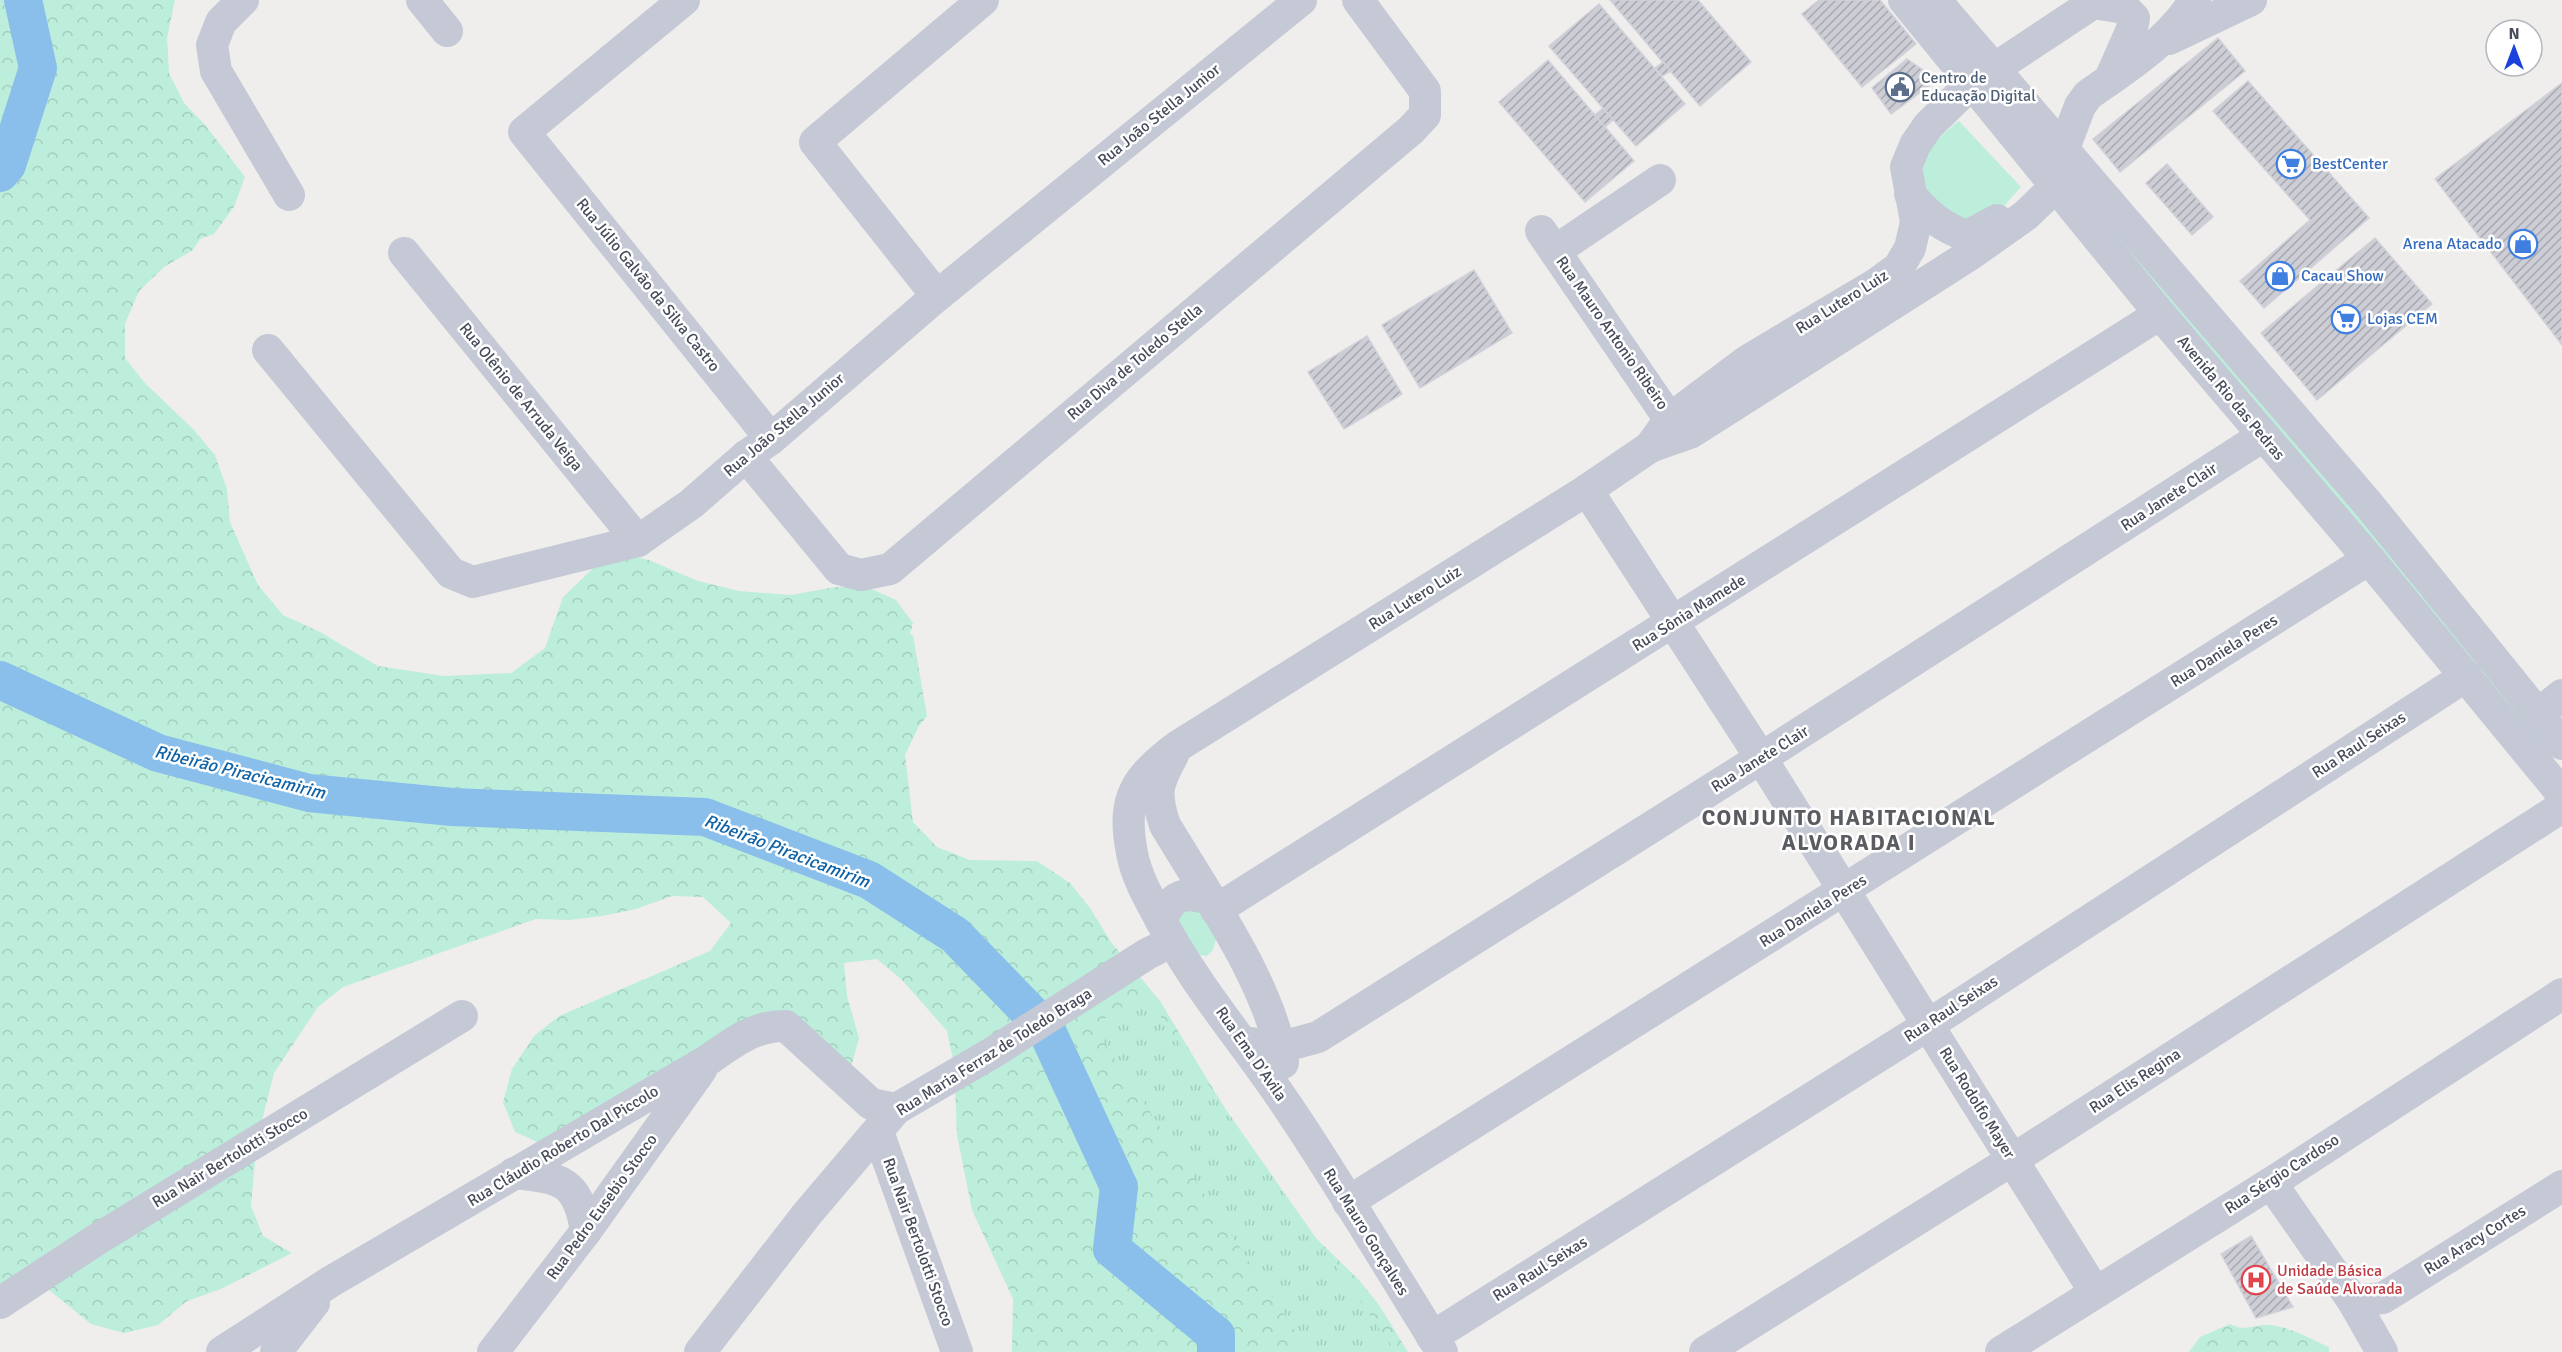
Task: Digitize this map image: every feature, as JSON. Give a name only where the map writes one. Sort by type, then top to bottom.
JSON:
[{"type":"street","points":[[243,0],[221,22],[212,45],[216,71],[284,188]]},
{"type":"street","points":[[422,0],[447,31]]},
{"type":"street","name":"Rua Júlio Galvão da Silva Castro","points":[[684,0],[524,132],[771,439]]},
{"type":"street","points":[[937,296],[815,142],[983,0]]},
{"type":"street","name":"Rua João Stella Junior","points":[[268,350],[451,573],[473,582],[638,541],[691,504],[746,456],[771,439],[937,296],[1301,0]]},
{"type":"street","name":"Rua Diva de Toledo Stella","points":[[746,456],[839,568],[861,575],[890,568],[1411,130],[1425,115],[1425,91],[1358,0]]},
{"type":"street","name":"Avenida Rio das Pedras","points":[[1904,0],[2063,151],[2368,505],[2562,744]]},
{"type":"street","name":"Avenida Rio das Pedras","points":[[1935,0],[2057,185],[2160,314],[2369,559],[2562,794]]},
{"type":"street","points":[[2163,41],[2182,20],[2195,0]]},
{"type":"street","points":[[2057,185],[2063,151],[2080,106],[2088,95],[2163,41],[2251,0]]},
{"type":"street","points":[[2095,2],[2124,8],[2133,18],[2132,29],[2110,80]]},
{"type":"street","name":"Rua Lutero Luiz","points":[[1178,746],[1587,490],[1676,427],[1747,361],[1876,284],[1899,267],[1910,248],[1916,222],[1906,167],[1915,145],[1928,126],[1983,75],[2095,2]]},
{"type":"street","name":"Rua Mauro Antonio Ribeiro","points":[[1659,180],[1548,241],[1676,427]]},
{"type":"street","name":"Rua Lutero Luiz","points":[[1676,427],[1971,254],[2026,215],[2057,185]]},
{"type":"street","points":[[1910,194],[1924,212],[1943,227],[1967,236],[2003,217],[2026,215]]},
{"type":"street","name":"Rua Olênio de Arruda Veiga","points":[[404,253],[638,541]]},
{"type":"street","name":"Rua Sônia Mamede","points":[[1218,914],[2160,314]]},
{"type":"street","name":"Rua Janete Clair","points":[[1243,1042],[1281,1047],[1318,1037],[1761,758],[2263,436]]},
{"type":"street","name":"Rua Rodolfo Mayer","points":[[1587,490],[1675,622],[2095,1292]]},
{"type":"street","name":"Rua Daniela Peres","points":[[1348,1203],[2369,559]]},
{"type":"street","name":"Rua Raul Seixas","points":[[1437,1344],[2466,676]]},
{"type":"street","points":[[2538,714],[2562,695]]},
{"type":"street","name":"Rua Ema D'Avila","points":[[1178,746],[1159,780],[1157,802],[1165,825],[1249,970],[1281,1047],[1291,1111]]},
{"type":"street","name":"Rua Ema D'Avila","points":[[1178,746],[1149,768],[1133,791],[1129,816],[1131,853],[1141,882],[1171,941],[1291,1111]]},
{"type":"street","name":"Rua Elis Regina","points":[[1705,1352],[2012,1160],[2562,807]]},
{"type":"street","points":[[1193,894],[1218,914],[1225,948],[1214,960],[1195,964],[1171,941],[1167,906],[1178,896],[1193,894]]},
{"type":"street","name":"Rua Maria Ferraz de Toledo Braga","points":[[700,1352],[807,1214],[887,1120],[1171,941]]},
{"type":"street","name":"Rua Sérgio Cardoso","points":[[2001,1352],[2271,1183],[2562,994]]},
{"type":"street","name":"Rua Nair Bertolotti Stocco","points":[[0,1303],[96,1240],[462,1016]]},
{"type":"street","name":"Rua Cláudio Roberto Dal Piccolo","points":[[234,1347],[330,1282],[708,1060],[739,1038],[769,1025],[786,1026],[887,1120]]},
{"type":"street","name":"Rua Pedro Eusebio Stocco","points":[[493,1352],[586,1232],[708,1060]]},
{"type":"street","name":"Rua Mauro Gonçalves","points":[[1291,1111],[1437,1344]]},
{"type":"street","name":"Rua Nair Bertolotti Stocco","points":[[887,1120],[949,1346]]},
{"type":"street","points":[[514,1173],[552,1177],[570,1187],[583,1212],[586,1232]]},
{"type":"street","points":[[2271,1183],[2353,1300],[2382,1352]]},
{"type":"street","name":"Rua Aracy Cortes","points":[[2353,1300],[2384,1298],[2562,1186]]},
{"type":"street","points":[[276,1352],[330,1282]]},
{"type":"green space","points":[[0,0],[175,0],[167,38],[169,73],[184,103],[206,126],[245,177],[234,207],[214,234],[200,239],[193,250],[164,267],[139,291],[125,324],[125,358],[145,383],[194,430],[215,455],[227,489],[230,522],[258,585],[283,615],[320,632],[378,666],[444,676],[511,673],[545,648],[563,597],[611,551],[649,560],[698,581],[739,591],[791,595],[835,587],[867,587],[896,600],[913,623],[910,634],[913,635],[927,716],[919,726],[905,755],[913,822],[937,847],[970,860],[1037,861],[1070,883],[1090,908],[1111,942],[1160,1001],[1285,1208],[1359,1280],[1379,1305],[1408,1352],[1012,1352],[1013,1299],[972,1210],[957,1135],[954,1064],[947,1031],[902,980],[877,959],[844,963],[847,996],[859,1038],[850,1071],[792,1041],[759,1032],[544,1145],[515,1132],[503,1102],[512,1069],[534,1036],[559,1016],[710,951],[731,923],[703,897],[672,896],[636,909],[602,916],[569,920],[536,919],[343,987],[318,1007],[274,1073],[257,1140],[251,1206],[263,1236],[292,1253],[221,1289],[187,1301],[158,1325],[124,1333],[91,1324],[33,1277],[0,1290]]},
{"type":"green space","points":[[1959,121],[2021,187],[1993,218],[1955,220],[1934,202],[1925,190],[1922,169],[1925,159],[1943,134]]},
{"type":"green space","points":[[2087,195],[2477,658],[2542,740],[2536,745],[2081,199]]},
{"type":"green space","points":[[1199,909],[1217,936],[1213,950],[1207,956],[1199,955],[1183,944],[1177,911]]},
{"type":"green space","points":[[1144,993],[1396,1352],[1309,1352],[1093,1026]]},
{"type":"green space","points":[[2230,1324],[2244,1328],[2266,1325],[2282,1327],[2329,1347],[2329,1352],[2189,1352],[2200,1337]]},
{"type":"building","points":[[1610,0],[1698,0],[1751,62],[1700,106]]},
{"type":"building","points":[[1819,0],[1880,0],[1916,44],[1862,87],[1802,14]]},
{"type":"building","points":[[1599,4],[1685,104],[1636,146],[1549,46]]},
{"type":"building","points":[[2218,38],[2245,71],[2120,172],[2093,139]]},
{"type":"building","name":"Centro de Educação Digital","points":[[1907,59],[1923,70],[1929,86],[1891,114],[1872,88]]},
{"type":"building","points":[[1548,60],[1634,161],[1585,202],[1499,102]]},
{"type":"building","points":[[1663,62],[1671,71],[1662,76],[1655,68]]},
{"type":"building","name":"BestCenter","points":[[2248,81],[2369,218],[2264,308],[2240,281],[2310,220],[2213,111]]},
{"type":"building","name":"Arena Atacado","points":[[2562,83],[2562,345],[2435,179]]},
{"type":"building","points":[[1603,108],[1613,120],[1605,127],[1595,115]]},
{"type":"building","points":[[2167,164],[2213,217],[2192,235],[2146,183]]},
{"type":"building","name":"Lojas CEM","points":[[2375,238],[2432,304],[2317,400],[2261,333]]},
{"type":"building","points":[[1474,270],[1512,333],[1420,388],[1382,325]]},
{"type":"building","points":[[1367,336],[1402,394],[1344,429],[1308,372]]},
{"type":"building","name":"Unidade Básica de Saúde Alvorada","points":[[2251,1236],[2293,1307],[2256,1318],[2221,1254]]},
{"type":"waterway","name":"Ribeirão Piracicamirim","points":[[0,173],[7,165],[38,68],[23,0]]},
{"type":"waterway","name":"Ribeirão Piracicamirim","points":[[0,680],[158,753],[309,793],[452,807],[705,817],[869,880],[955,935],[1046,1029],[1119,1187],[1112,1249],[1216,1335],[1216,1352]]},
{"type":"place","name":"Centro de Educação Digital","points":[[1900,87]]},
{"type":"place","name":"BestCenter","points":[[2291,164]]},
{"type":"place","name":"Arena Atacado","points":[[2523,244]]},
{"type":"place","name":"Cacau Show","points":[[2280,276]]},
{"type":"place","name":"Lojas CEM","points":[[2346,319]]},
{"type":"place","name":"Unidade Básica de Saúde Alvorada","points":[[2256,1280]]},
{"type":"district","name":"CONJUNTO HABITACIONAL ALVORADA I","points":[[1849,830]]}]
